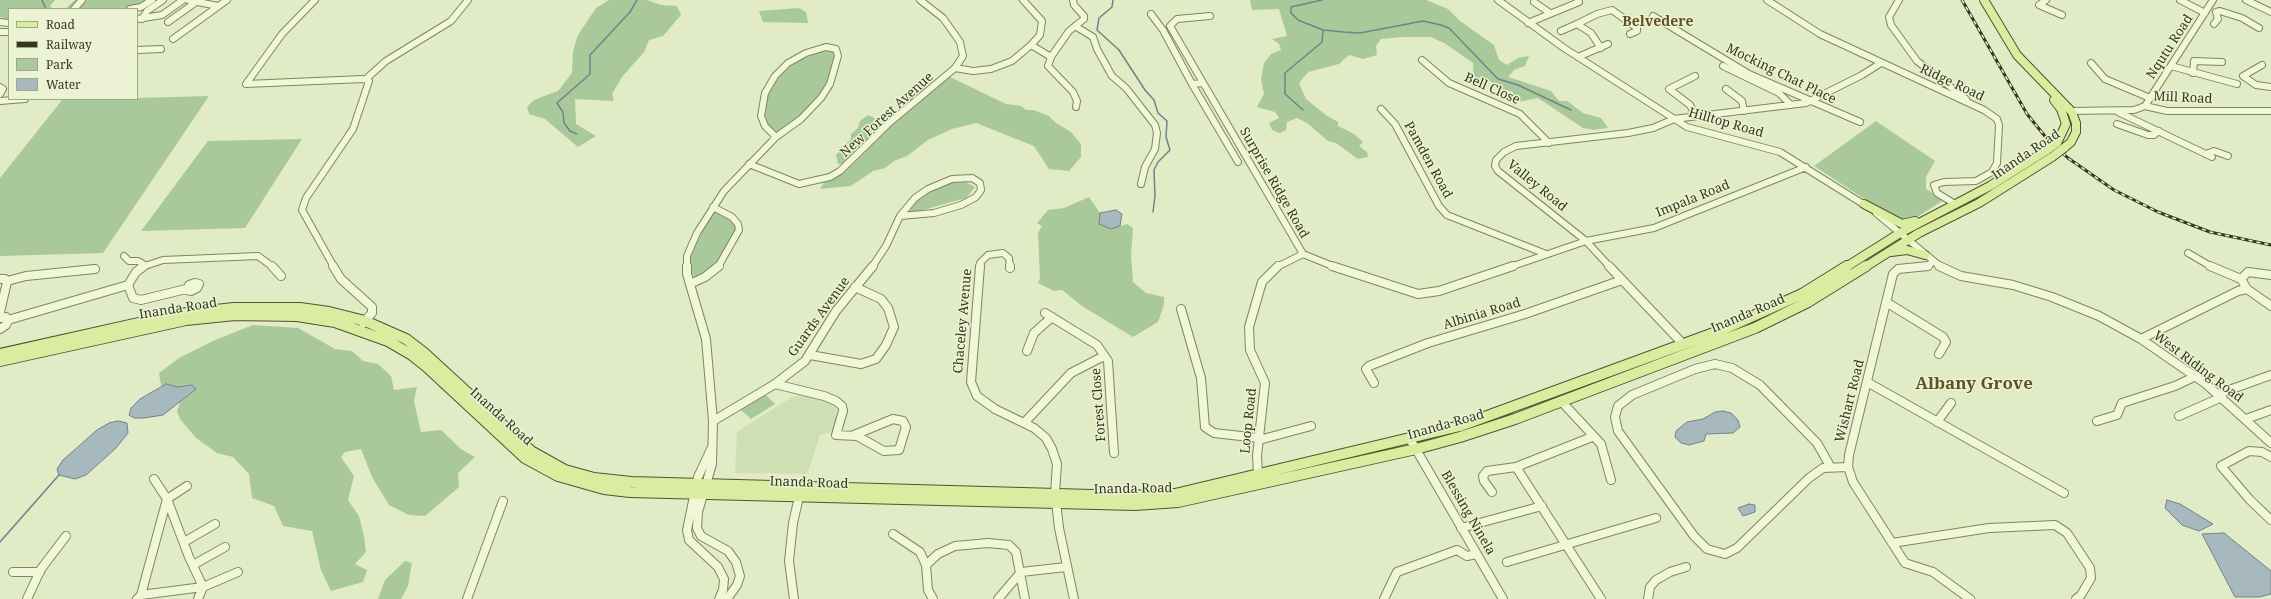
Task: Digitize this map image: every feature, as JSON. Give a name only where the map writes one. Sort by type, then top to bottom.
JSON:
[{"type":"main road","name":"Inanda Road","points":[[0,361],[159,325],[218,316],[297,316],[335,322],[376,335],[412,355],[506,443],[540,467],[575,482],[604,489],[630,492],[700,489],[1055,498],[1135,505],[1178,502],[1416,449],[1481,430],[1561,401],[1773,320],[1808,302],[1908,240],[1979,202],[2050,154],[2056,143],[2064,134],[2065,118],[2061,109],[2009,54],[1978,0]]},
{"type":"main road","name":"Inanda Road","points":[[0,354],[151,319],[216,309],[252,307],[300,308],[329,312],[365,321],[392,332],[417,347],[521,443],[558,466],[580,474],[614,481],[799,497],[1055,498],[1163,495],[1205,488],[1471,423],[1759,315],[1788,302],[1926,218],[2064,148],[2071,142],[2076,132],[2076,123],[2071,111],[2014,52],[1984,0]]},
{"type":"main road","points":[[1864,204],[1898,223],[1907,223],[1926,218]]},
{"type":"main road","points":[[1886,253],[1907,250],[1925,255]]},
{"type":"main road","points":[[1471,423],[1481,430]]},
{"type":"main road","points":[[1310,462],[1314,468],[1338,466]]},
{"type":"street","points":[[75,8],[82,0]]},
{"type":"street","points":[[136,8],[141,7],[152,0]]},
{"type":"street","points":[[140,19],[147,11],[163,0]]},
{"type":"street","points":[[140,19],[162,15],[183,0]]},
{"type":"street","points":[[188,0],[218,6]]},
{"type":"street","points":[[173,39],[227,0]]},
{"type":"street","points":[[315,0],[282,34],[252,72],[246,85],[366,79],[386,61],[451,21],[468,0]]},
{"type":"street","name":"New Forest Avenue","points":[[749,164],[799,184],[830,177],[840,171],[888,124],[955,68],[963,56],[960,42],[943,18],[920,0]]},
{"type":"street","points":[[955,68],[973,71],[991,69],[1012,60],[1031,45],[1040,35],[1042,21],[1023,0]]},
{"type":"street","points":[[1074,0],[1075,7],[1084,18],[1083,21],[1075,26],[1065,36],[1051,58],[1048,66],[1073,92],[1078,101],[1076,107]]},
{"type":"street","name":"Hilltop Road","points":[[1498,0],[1578,57],[1674,119],[1692,129],[1774,150],[1806,167],[1864,204],[1908,240]]},
{"type":"street","points":[[1528,22],[1578,2],[1578,0]]},
{"type":"street","name":"Ridge Road","points":[[1767,0],[1820,34],[1991,114],[1999,122],[1996,163],[1992,172],[1981,180],[1972,182],[1944,182],[1934,185],[1937,193],[1955,204]]},
{"type":"street","points":[[1899,0],[1891,12],[1890,21],[1913,57],[1974,106]]},
{"type":"street","points":[[2046,0],[2039,5],[2062,16]]},
{"type":"street","points":[[2180,0],[2211,11],[2221,11],[2242,18],[2259,28]]},
{"type":"street","name":"Nqutu Road","points":[[2144,106],[2211,11],[2214,0]]},
{"type":"street","points":[[2246,0],[2271,12]]},
{"type":"street","points":[[168,22],[198,1]]},
{"type":"street","points":[[1534,2],[1550,13]]},
{"type":"street","points":[[1561,31],[1597,14],[1612,10],[1637,28],[1637,31],[1630,34]]},
{"type":"street","points":[[2211,11],[2218,19],[2214,24]]},
{"type":"street","points":[[1151,14],[1163,30],[1192,84],[1199,93],[1238,162]]},
{"type":"street","name":"Surprise Ridge Road","points":[[1210,16],[1177,19],[1170,25],[1303,254],[1318,261],[1402,289],[1425,294],[1586,241]]},
{"type":"street","name":"Mocking Chat Place","points":[[1653,16],[1741,70],[1860,122]]},
{"type":"street","points":[[1577,24],[1591,33],[1600,48]]},
{"type":"street","points":[[1075,26],[1093,37],[1097,49],[1112,76],[1126,88],[1155,125],[1157,133],[1155,149],[1145,168],[1141,184]]},
{"type":"street","points":[[1578,57],[1608,44]]},
{"type":"street","points":[[1031,45],[1051,58]]},
{"type":"street","points":[[727,599],[737,585],[740,576],[739,569],[728,551],[701,536],[697,528],[702,465],[711,449],[712,420],[706,339],[686,270],[688,252],[713,207],[724,191],[776,137],[801,119],[823,95],[836,68],[838,52],[834,48],[819,48],[798,56],[786,64],[775,76],[765,93],[761,116],[765,126],[776,137]]},
{"type":"street","points":[[138,50],[161,49]]},
{"type":"street","name":"Bell Close","points":[[1422,60],[1450,82],[1520,114],[1549,143]]},
{"type":"street","points":[[2192,73],[2194,61],[2222,62]]},
{"type":"street","name":"Valley Road","points":[[1683,344],[1586,241],[1501,174],[1494,166],[1497,158],[1511,147],[1641,131],[1674,119],[1791,105],[1811,101],[1881,62]]},
{"type":"street","points":[[2091,63],[2105,79],[2150,98]]},
{"type":"street","points":[[2262,65],[2249,71],[2243,76],[2256,85],[2271,87]]},
{"type":"street","points":[[1723,66],[1779,93],[1791,105]]},
{"type":"street","points":[[2171,66],[2192,73],[2237,84]]},
{"type":"street","points":[[1695,76],[1668,89],[1690,105],[1696,116]]},
{"type":"street","points":[[357,329],[372,313],[372,307],[341,279],[302,210],[306,198],[353,129],[369,83],[366,79]]},
{"type":"street","points":[[1192,84],[1203,83]]},
{"type":"street","points":[[0,87],[3,89],[0,94]]},
{"type":"street","points":[[1726,89],[1740,99],[1744,111]]},
{"type":"street","points":[[0,101],[12,100]]},
{"type":"street","name":"Mill Road","points":[[2071,111],[2134,110],[2144,106],[2167,110],[2271,111]]},
{"type":"street","name":"Pamden Road","points":[[1381,109],[1398,129],[1439,206],[1447,215],[1546,254]]},
{"type":"street","points":[[2116,111],[2209,155],[2214,151],[2228,156]]},
{"type":"street","points":[[2117,124],[2139,132],[2154,135],[2159,131]]},
{"type":"street","points":[[2139,132],[2146,125]]},
{"type":"street","name":"Impala Road","points":[[1586,241],[1658,227],[1806,167]]},
{"type":"street","name":"Guards Avenue","points":[[712,420],[774,384],[803,364],[810,355],[827,324],[884,250],[900,216],[918,195],[948,180],[972,178],[981,185],[981,190],[976,197],[961,205],[934,213],[900,216]]},
{"type":"street","points":[[690,284],[705,277],[718,267],[738,230],[738,224],[732,216],[713,207]]},
{"type":"street","name":"West Riding Road","points":[[1908,240],[1933,262],[1946,270],[1961,276],[2014,285],[2072,304],[2099,316],[2141,339],[2196,376],[2246,418],[2271,443]]},
{"type":"street","name":"Chaceley Avenue","points":[[1010,268],[1009,258],[1007,254],[1003,253],[988,255],[980,264],[970,376],[972,387],[981,399],[995,409],[1025,422],[1042,434],[1052,449],[1057,464],[1055,498],[1066,567],[1074,599]]},
{"type":"street","name":"Loop Road","points":[[1258,475],[1259,439],[1265,383],[1249,344],[1248,332],[1251,316],[1262,282],[1279,264],[1303,254]]},
{"type":"street","points":[[2188,254],[2210,266],[2241,279],[2247,289],[2271,306]]},
{"type":"street","points":[[124,256],[129,261],[138,261],[145,265]]},
{"type":"street","points":[[0,318],[6,317],[8,320],[128,285],[136,272],[145,265],[163,260],[258,256],[271,264],[281,276]]},
{"type":"street","name":"Wishart Road","points":[[1933,262],[1926,267],[1894,271],[1848,458],[1848,467],[1853,482],[1905,563],[1933,572],[1970,599]]},
{"type":"street","points":[[0,312],[3,280],[26,276],[96,269]]},
{"type":"street","points":[[2241,279],[2244,274],[2248,272],[2271,275]]},
{"type":"street","name":"Albinia Road","points":[[1374,383],[1366,369],[1369,366],[1419,348],[1428,343],[1512,318],[1622,280]]},
{"type":"street","points":[[128,285],[133,298],[138,300],[161,296],[186,289]]},
{"type":"street","points":[[810,355],[861,364],[876,359],[886,345],[894,327],[888,308],[881,299],[855,287]]},
{"type":"street","points":[[2141,339],[2238,291],[2247,289]]},
{"type":"street","points":[[1886,302],[1944,338],[1946,344],[1939,354]]},
{"type":"street","points":[[1181,309],[1201,378],[1203,419],[1205,427],[1214,433],[1259,439],[1311,426]]},
{"type":"street","points":[[1025,422],[1071,373],[1104,356],[1094,343],[1049,315],[1034,333],[1027,351]]},
{"type":"street","points":[[0,329],[6,325],[8,320]]},
{"type":"street","name":"Forest Close","points":[[1104,356],[1109,363],[1114,453]]},
{"type":"street","points":[[1830,466],[1817,443],[1760,385],[1732,368],[1716,364],[1695,370],[1632,395],[1618,406],[1615,417],[1618,431],[1694,536],[1707,549],[1725,554],[1737,548],[1809,478],[1823,468],[1830,466],[1848,467]]},
{"type":"street","points":[[2179,416],[2220,396],[2271,375]]},
{"type":"street","points":[[2097,421],[2117,416],[2122,403],[2175,386],[2196,376]]},
{"type":"street","points":[[1867,382],[2064,493]]},
{"type":"street","points":[[774,384],[793,390],[824,396],[840,404],[842,410],[836,435],[854,435],[893,419],[903,421],[906,426],[901,447],[895,451],[884,451],[854,435]]},
{"type":"street","points":[[1561,401],[1592,437],[1601,444],[1611,480]]},
{"type":"street","points":[[1937,422],[1951,403]]},
{"type":"street","points":[[2246,418],[2271,410]]},
{"type":"street","points":[[1492,492],[1484,481],[1485,473],[1492,470],[1516,467],[1592,437]]},
{"type":"street","name":"Blessing Ninela","points":[[1410,439],[1503,599]]},
{"type":"street","points":[[2271,457],[2262,452],[2249,451],[2221,466],[2250,500],[2271,520]]},
{"type":"street","points":[[1516,467],[1601,599]]},
{"type":"street","points":[[154,479],[167,499],[202,586],[198,599]]},
{"type":"street","points":[[187,486],[167,499],[139,597],[202,586],[238,572]]},
{"type":"street","points":[[700,489],[687,530],[689,540],[718,567],[724,579],[720,599]]},
{"type":"street","points":[[794,599],[789,561],[793,522],[799,497]]},
{"type":"street","points":[[467,599],[503,501]]},
{"type":"street","points":[[1461,528],[1542,506]]},
{"type":"street","points":[[160,522],[175,517]]},
{"type":"street","points":[[1508,562],[1656,518]]},
{"type":"street","points":[[184,542],[216,524]]},
{"type":"street","points":[[1892,543],[1989,528],[2030,525],[2059,527],[2079,549],[2090,568],[2091,578],[2081,595],[2076,599]]},
{"type":"street","points":[[893,534],[915,548],[926,565],[928,590],[932,599]]},
{"type":"street","points":[[27,599],[40,572],[66,536]]},
{"type":"street","points":[[926,565],[948,549],[967,544],[994,543],[1009,545],[1014,548],[1021,572],[1025,599]]},
{"type":"street","points":[[193,565],[225,547]]},
{"type":"street","points":[[1384,599],[1397,572],[1457,550],[1467,556],[1476,554]]},
{"type":"street","points":[[998,599],[1021,572],[1066,567]]},
{"type":"street","points":[[1648,599],[1650,587],[1656,580],[1670,572],[1686,567]]},
{"type":"street","points":[[13,572],[40,572]]},
{"type":"green space","points":[[0,0],[55,0],[50,6],[52,8],[8,8],[8,20],[0,17]]},
{"type":"green space","points":[[75,0],[148,0],[136,6],[124,8],[66,8]]},
{"type":"green space","points":[[609,0],[647,0],[661,5],[677,6],[681,15],[663,36],[649,40],[644,52],[622,77],[612,94],[614,101],[575,99],[576,124],[596,136],[578,147],[545,119],[529,114],[527,107],[534,100],[558,91],[572,73],[573,51],[578,35],[596,8]]},
{"type":"green space","points":[[1250,0],[1426,0],[1448,9],[1460,21],[1494,45],[1499,60],[1507,65],[1518,58],[1529,56],[1525,66],[1514,70],[1508,77],[1551,91],[1559,101],[1567,101],[1583,113],[1601,118],[1608,128],[1594,130],[1583,128],[1538,98],[1513,103],[1513,92],[1501,89],[1490,81],[1481,83],[1474,82],[1473,63],[1446,44],[1431,37],[1404,37],[1381,39],[1376,46],[1377,55],[1363,59],[1349,55],[1339,64],[1308,72],[1299,83],[1306,99],[1327,116],[1338,122],[1338,126],[1354,134],[1363,142],[1359,146],[1367,152],[1368,157],[1358,159],[1336,143],[1328,141],[1307,123],[1297,118],[1287,122],[1286,130],[1280,133],[1272,130],[1269,123],[1279,118],[1275,112],[1257,107],[1264,94],[1261,79],[1264,63],[1271,54],[1281,50],[1279,44],[1272,39],[1287,36],[1279,9],[1252,10]]},
{"type":"green space","points":[[799,8],[806,12],[808,23],[763,22],[759,11]]},
{"type":"green space","points":[[829,49],[837,50],[833,68],[824,87],[807,110],[776,134],[767,125],[761,115],[764,96],[775,76],[800,57]]},
{"type":"green space","points":[[948,76],[1006,104],[1021,106],[1026,110],[1034,110],[1049,116],[1056,123],[1071,132],[1081,144],[1081,157],[1069,171],[1049,169],[1034,146],[976,123],[952,129],[928,140],[907,156],[894,161],[885,168],[873,171],[851,186],[820,189],[825,181],[907,111],[896,100],[921,85],[933,89]]},
{"type":"green space","points":[[209,96],[103,253],[0,256],[0,178],[62,100],[138,100],[138,98]]},
{"type":"green space","points":[[868,115],[882,122],[872,130],[870,139],[858,153],[848,158],[844,164],[838,164],[836,155],[851,139],[851,134],[858,128],[860,121]]},
{"type":"green space","points":[[1876,121],[1935,161],[1926,177],[1926,189],[1944,200],[1917,217],[1904,220],[1894,218],[1814,166]]},
{"type":"green space","points":[[302,139],[245,228],[141,231],[208,141]]},
{"type":"green space","points":[[958,178],[975,187],[966,198],[912,213],[910,209],[914,199]]},
{"type":"green space","points":[[1089,197],[1111,229],[1127,224],[1133,228],[1131,255],[1133,282],[1146,293],[1164,297],[1164,304],[1158,322],[1133,337],[1082,306],[1062,290],[1054,291],[1038,283],[1040,278],[1038,233],[1042,226],[1037,223],[1048,210],[1064,208]]},
{"type":"green space","points":[[718,209],[739,227],[715,269],[695,278],[686,263],[698,231]]},
{"type":"green space","points":[[253,325],[298,328],[335,349],[352,351],[363,361],[378,364],[391,376],[394,390],[417,387],[414,401],[421,432],[441,430],[461,449],[475,457],[458,473],[459,487],[425,516],[409,515],[389,505],[372,477],[361,449],[345,452],[341,457],[354,476],[348,500],[359,516],[364,536],[366,552],[355,564],[367,570],[363,582],[331,591],[321,570],[312,531],[283,526],[274,506],[252,498],[249,474],[233,457],[217,453],[196,438],[180,419],[177,411],[180,402],[196,389],[192,385],[177,387],[166,384],[161,386],[159,373],[179,358],[215,340]]},
{"type":"green space","points":[[766,395],[775,404],[751,419],[741,410]]},
{"type":"green space","points":[[800,395],[828,400],[836,410],[836,418],[832,432],[820,435],[807,474],[735,473],[737,432],[792,397]]},
{"type":"green space","points":[[405,561],[412,563],[408,586],[401,599],[378,599],[385,580]]},
{"type":"water","points":[[1116,210],[1122,214],[1120,226],[1111,229],[1099,224],[1100,213]]},
{"type":"water","points":[[166,384],[178,387],[192,385],[196,389],[163,415],[134,418],[129,415],[131,408],[140,399]]},
{"type":"water","points":[[1723,411],[1731,413],[1738,420],[1740,427],[1733,433],[1706,434],[1704,441],[1689,445],[1681,443],[1675,437],[1676,431],[1687,422],[1703,419],[1715,412]]},
{"type":"water","points":[[118,421],[127,423],[128,433],[116,448],[86,475],[75,479],[59,475],[57,469],[63,460],[97,430],[109,423]]},
{"type":"water","points":[[2167,500],[2180,504],[2213,524],[2199,531],[2182,525],[2165,508]]},
{"type":"water","points":[[1749,504],[1755,505],[1755,512],[1743,516],[1738,508]]},
{"type":"water","points":[[2224,533],[2271,571],[2271,594],[2259,597],[2235,597],[2202,534]]},
{"type":"waterway","points":[[42,0],[46,8]]},
{"type":"waterway","points":[[577,134],[570,131],[564,123],[563,112],[557,103],[590,74],[590,55],[630,12],[637,0]]},
{"type":"waterway","points":[[1113,0],[1112,7],[1099,18],[1097,30],[1119,50],[1145,90],[1154,100],[1158,113],[1167,121],[1166,137],[1170,150],[1158,162],[1154,170],[1155,196],[1153,212]]},
{"type":"waterway","points":[[1322,0],[1291,7],[1291,13],[1298,20],[1323,30]]},
{"type":"waterway","points":[[1323,30],[1360,33],[1423,21],[1441,25],[1449,28],[1498,79],[1518,85],[1571,110]]},
{"type":"waterway","points":[[1303,110],[1285,94],[1285,73],[1322,42],[1323,30]]},
{"type":"waterway","points":[[0,542],[59,475]]},
{"type":"railway","points":[[1962,0],[2027,114],[2048,140],[2068,158],[2114,190],[2158,212],[2210,232],[2271,245]]},
{"type":"district","name":"Belvedere","points":[[1658,22]]},
{"type":"district","name":"Albany Grove","points":[[1974,384]]}]
